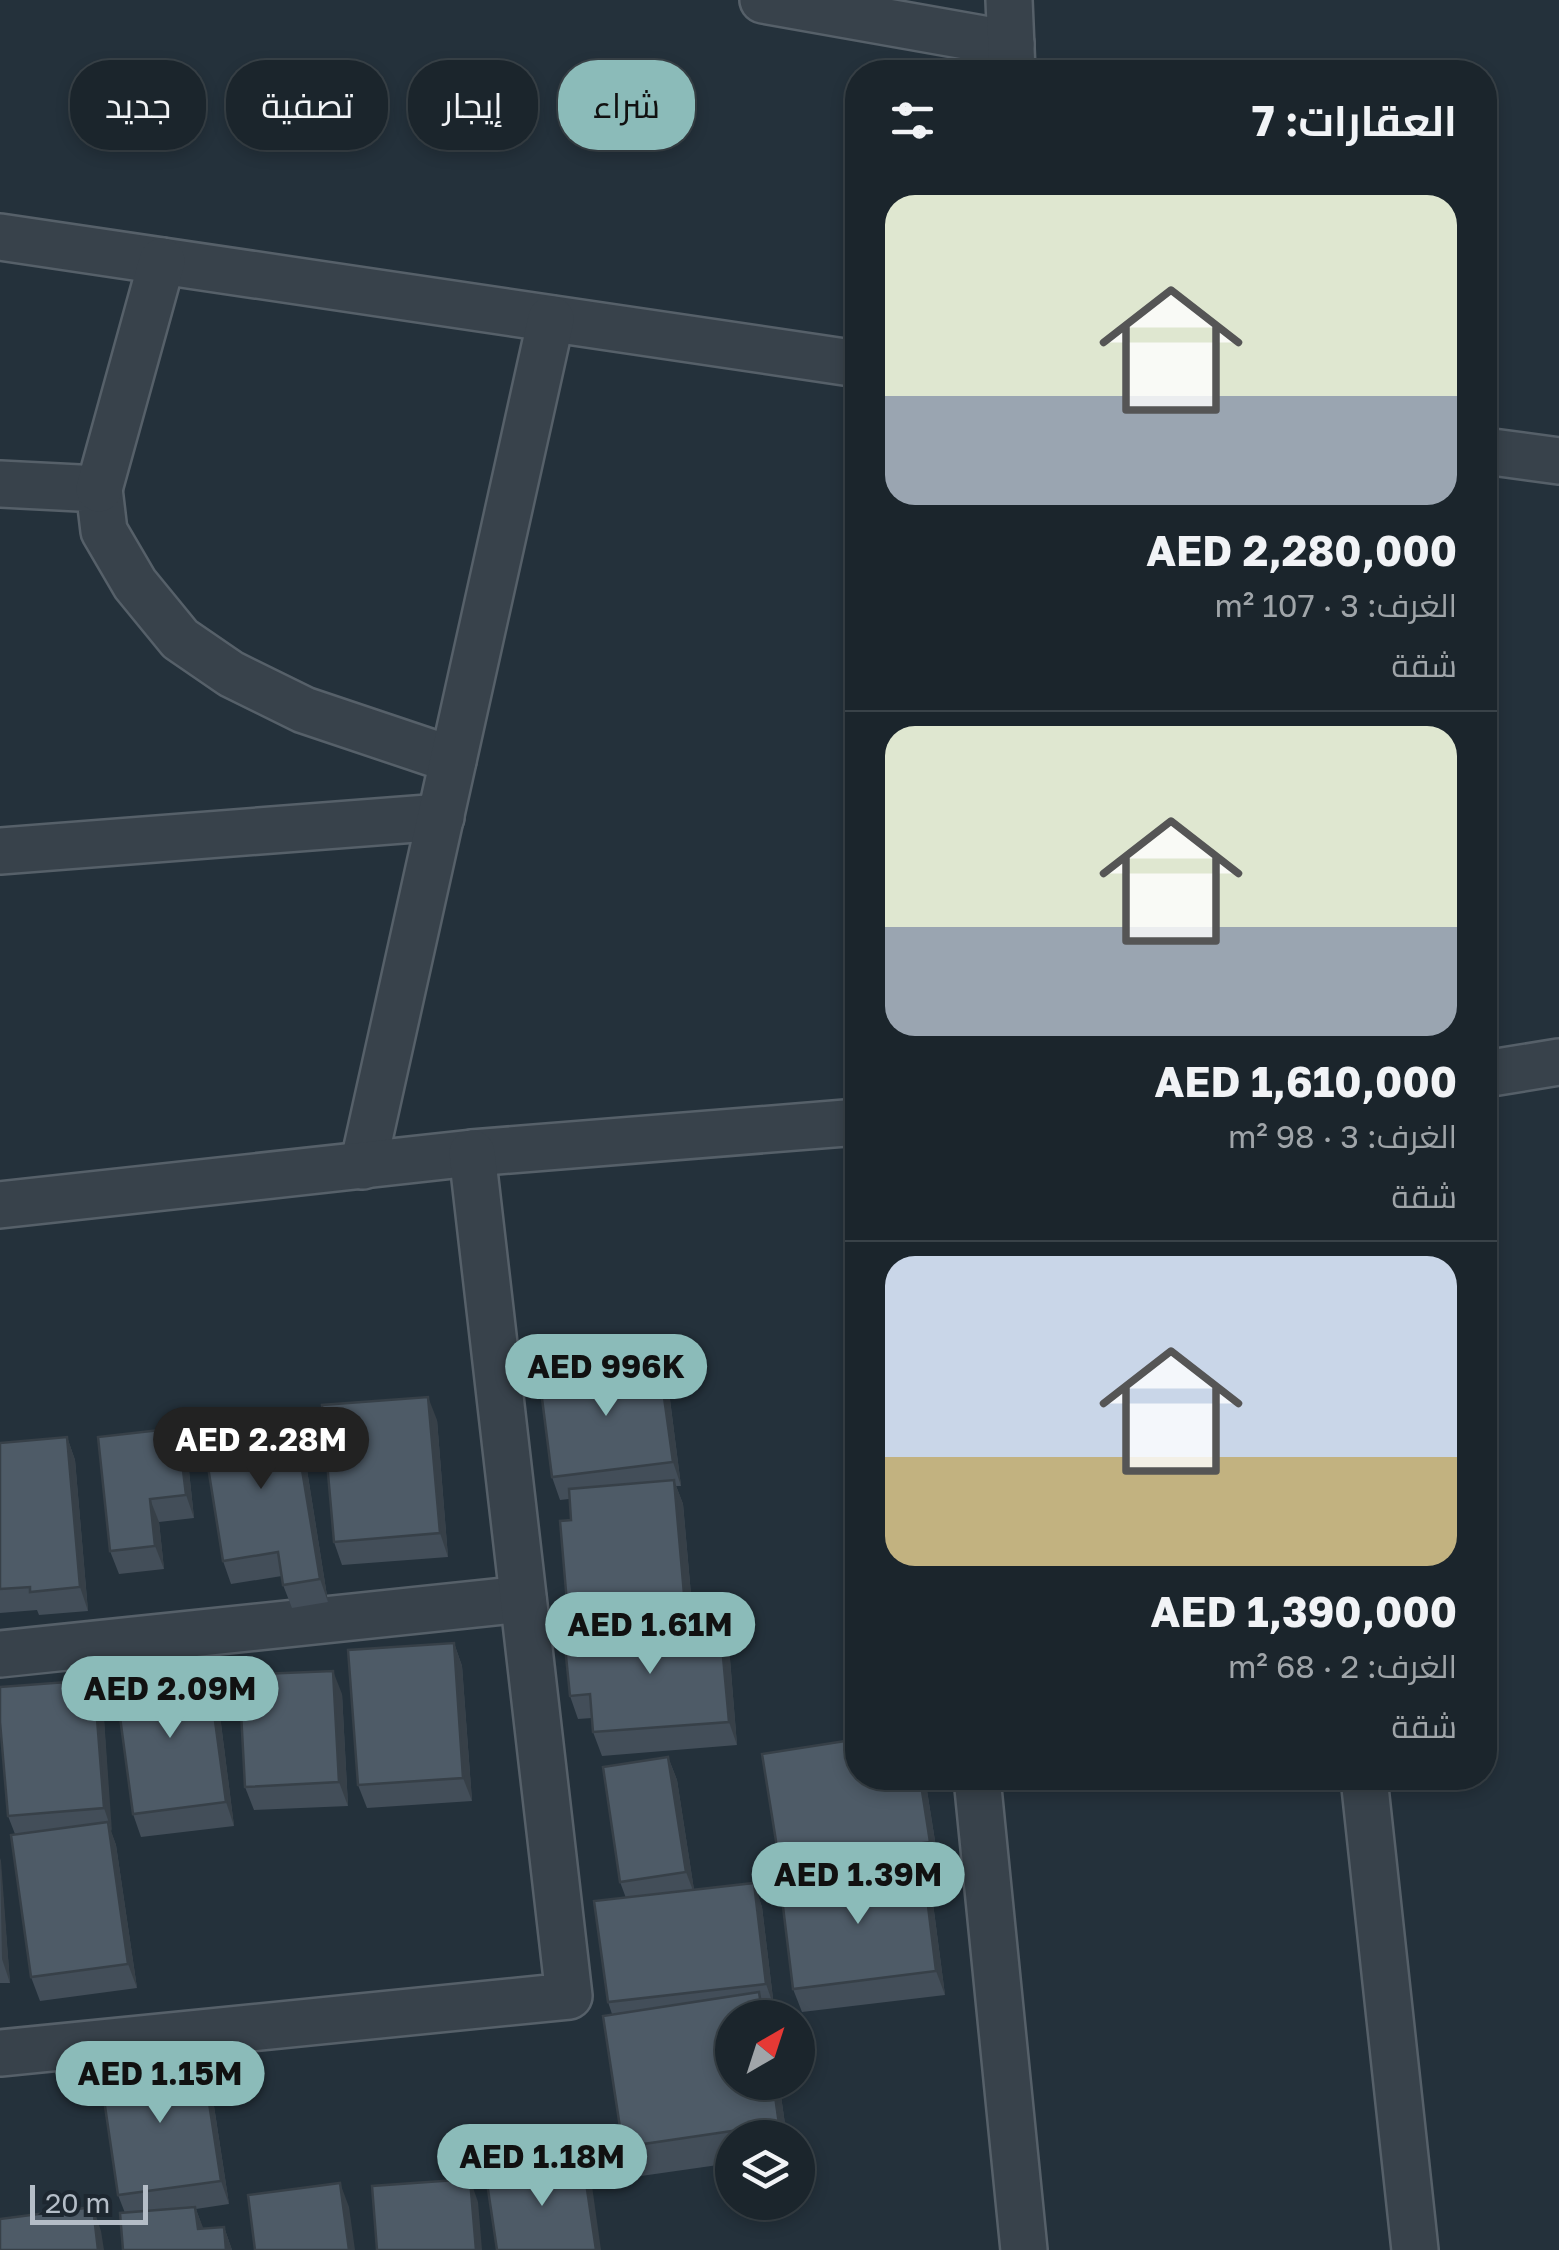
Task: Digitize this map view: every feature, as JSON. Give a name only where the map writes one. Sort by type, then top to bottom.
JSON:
[{"type":"street","points":[[762,0],[1011,39]]},
{"type":"street","points":[[0,237],[845,362]]},
{"type":"street","points":[[162,261],[98,489],[104,531],[135,584],[180,638],[231,674],[304,710],[454,760]]},
{"type":"street","points":[[363,1166],[551,319]]},
{"type":"street","points":[[1497,453],[1559,461]]},
{"type":"street","points":[[0,484],[98,489]]},
{"type":"street","points":[[0,850],[440,816]]},
{"type":"street","points":[[1497,1072],[1559,1062]]},
{"type":"street","points":[[0,1204],[472,1153],[845,1123]]},
{"type":"street","points":[[0,2053],[568,1996],[472,1153]]},
{"type":"street","points":[[0,1654],[523,1599]]},
{"type":"street","points":[[978,1790],[1024,2250]]},
{"type":"street","points":[[1365,1790],[1415,2250]]},
{"type":"building","points":[[659,1361],[673,1462],[552,1477],[539,1375]]},
{"type":"building","points":[[428,1397],[440,1533],[334,1542],[322,1405]]},
{"type":"building","points":[[292,1409],[320,1579],[283,1585],[278,1552],[223,1561],[201,1423]]},
{"type":"building","points":[[178,1428],[186,1495],[150,1499],[155,1546],[110,1551],[98,1437]]},
{"type":"building","points":[[67,1437],[80,1587],[30,1592],[30,1587],[0,1589],[0,1443]]},
{"type":"building","points":[[674,1480],[684,1594],[567,1603],[560,1521],[571,1520],[569,1489]]},
{"type":"building","points":[[720,1624],[729,1722],[593,1732],[590,1694],[570,1696],[564,1636]]},
{"type":"building","points":[[454,1643],[463,1778],[358,1785],[348,1650]]},
{"type":"building","points":[[208,1669],[226,1802],[133,1814],[115,1680]]},
{"type":"building","points":[[333,1671],[339,1782],[245,1787],[239,1675]]},
{"type":"building","points":[[94,1680],[104,1808],[8,1816],[0,1687]]},
{"type":"building","points":[[845,1741],[845,1790],[922,1790],[930,1842],[780,1866],[762,1754]]},
{"type":"building","points":[[668,1757],[686,1872],[620,1882],[603,1767]]},
{"type":"building","points":[[108,1822],[128,1964],[31,1977],[11,1835]]},
{"type":"building","points":[[923,1865],[936,1971],[793,1989],[780,1882]]},
{"type":"building","points":[[754,1883],[766,1984],[608,2002],[594,1901]]},
{"type":"building","points":[[759,1992],[760,2000],[715,2000],[715,2100],[776,2100],[778,2120],[715,2120],[715,2133],[623,2147],[603,2016]]},
{"type":"building","points":[[202,2057],[221,2181],[118,2195],[100,2072]]},
{"type":"building","points":[[583,2162],[596,2250],[497,2250],[486,2176]]},
{"type":"building","points":[[470,2179],[476,2250],[377,2250],[372,2186]]},
{"type":"building","points":[[340,2183],[349,2250],[255,2250],[248,2195]]},
{"type":"building","points":[[93,2207],[98,2250],[0,2250],[0,2219]]},
{"type":"building","points":[[195,2207],[198,2229],[224,2227],[226,2250],[123,2250],[120,2213]]}]
